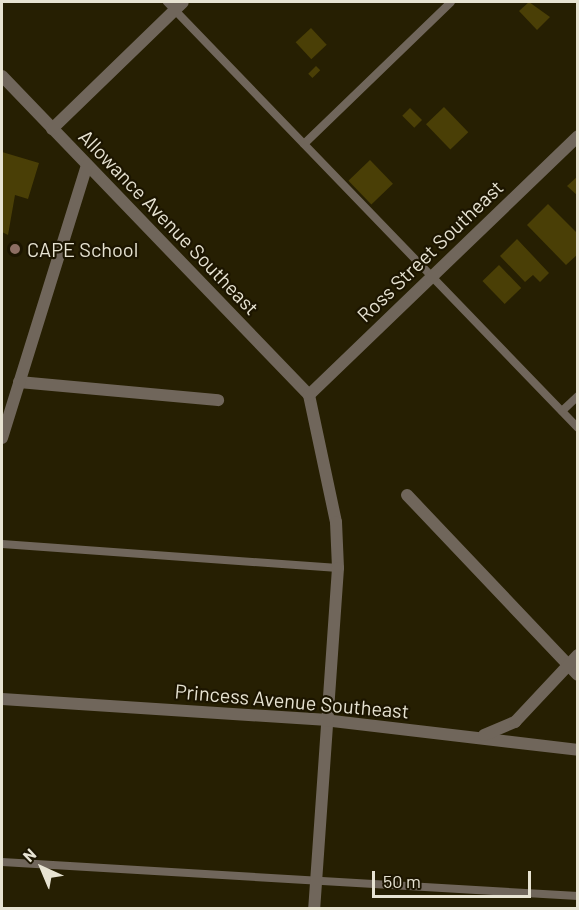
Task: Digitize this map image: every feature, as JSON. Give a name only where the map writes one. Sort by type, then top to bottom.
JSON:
[{"type":"street","points":[[52,129],[175,4]]},
{"type":"street","name":"Allowance Avenue Southeast","points":[[2,76],[309,395]]},
{"type":"street","name":"Ross Street Southeast","points":[[309,395],[578,136]]},
{"type":"street","points":[[2,438],[87,165]]},
{"type":"street","points":[[19,382],[218,400]]},
{"type":"street","points":[[309,395],[336,522],[338,568],[324,720],[314,909]]},
{"type":"street","points":[[407,495],[578,675]]},
{"type":"street","points":[[480,735],[515,722],[578,655]]},
{"type":"street","name":"Princess Avenue Southeast","points":[[2,699],[324,720],[480,735],[521,746],[578,750]]},
{"type":"lane","points":[[304,144],[451,2]]},
{"type":"lane","points":[[175,4],[304,144],[578,428]]},
{"type":"lane","points":[[562,411],[578,396]]},
{"type":"lane","points":[[2,544],[338,568]]},
{"type":"lane","points":[[2,862],[578,896]]},
{"type":"building","points":[[529,2],[550,17],[537,30],[519,11]]},
{"type":"building","points":[[311,28],[327,45],[311,59],[296,42]]},
{"type":"building","points":[[316,66],[320,70],[312,78],[308,74]]},
{"type":"building","points":[[444,107],[468,132],[450,150],[426,124]]},
{"type":"building","points":[[410,108],[422,120],[414,128],[402,116]]},
{"type":"building","points":[[2,152],[39,163],[28,199],[15,195],[8,235],[2,232]]},
{"type":"building","points":[[370,160],[393,184],[371,205],[348,181]]},
{"type":"building","points":[[578,176],[578,196],[567,186]]},
{"type":"building","points":[[548,204],[578,234],[578,254],[566,265],[527,225]]},
{"type":"building","points":[[517,239],[549,273],[540,282],[533,275],[525,282],[500,256]]},
{"type":"building","points":[[499,265],[521,288],[505,304],[482,281]]},
{"type":"place","name":"CAPE School","points":[[15,249]]}]
